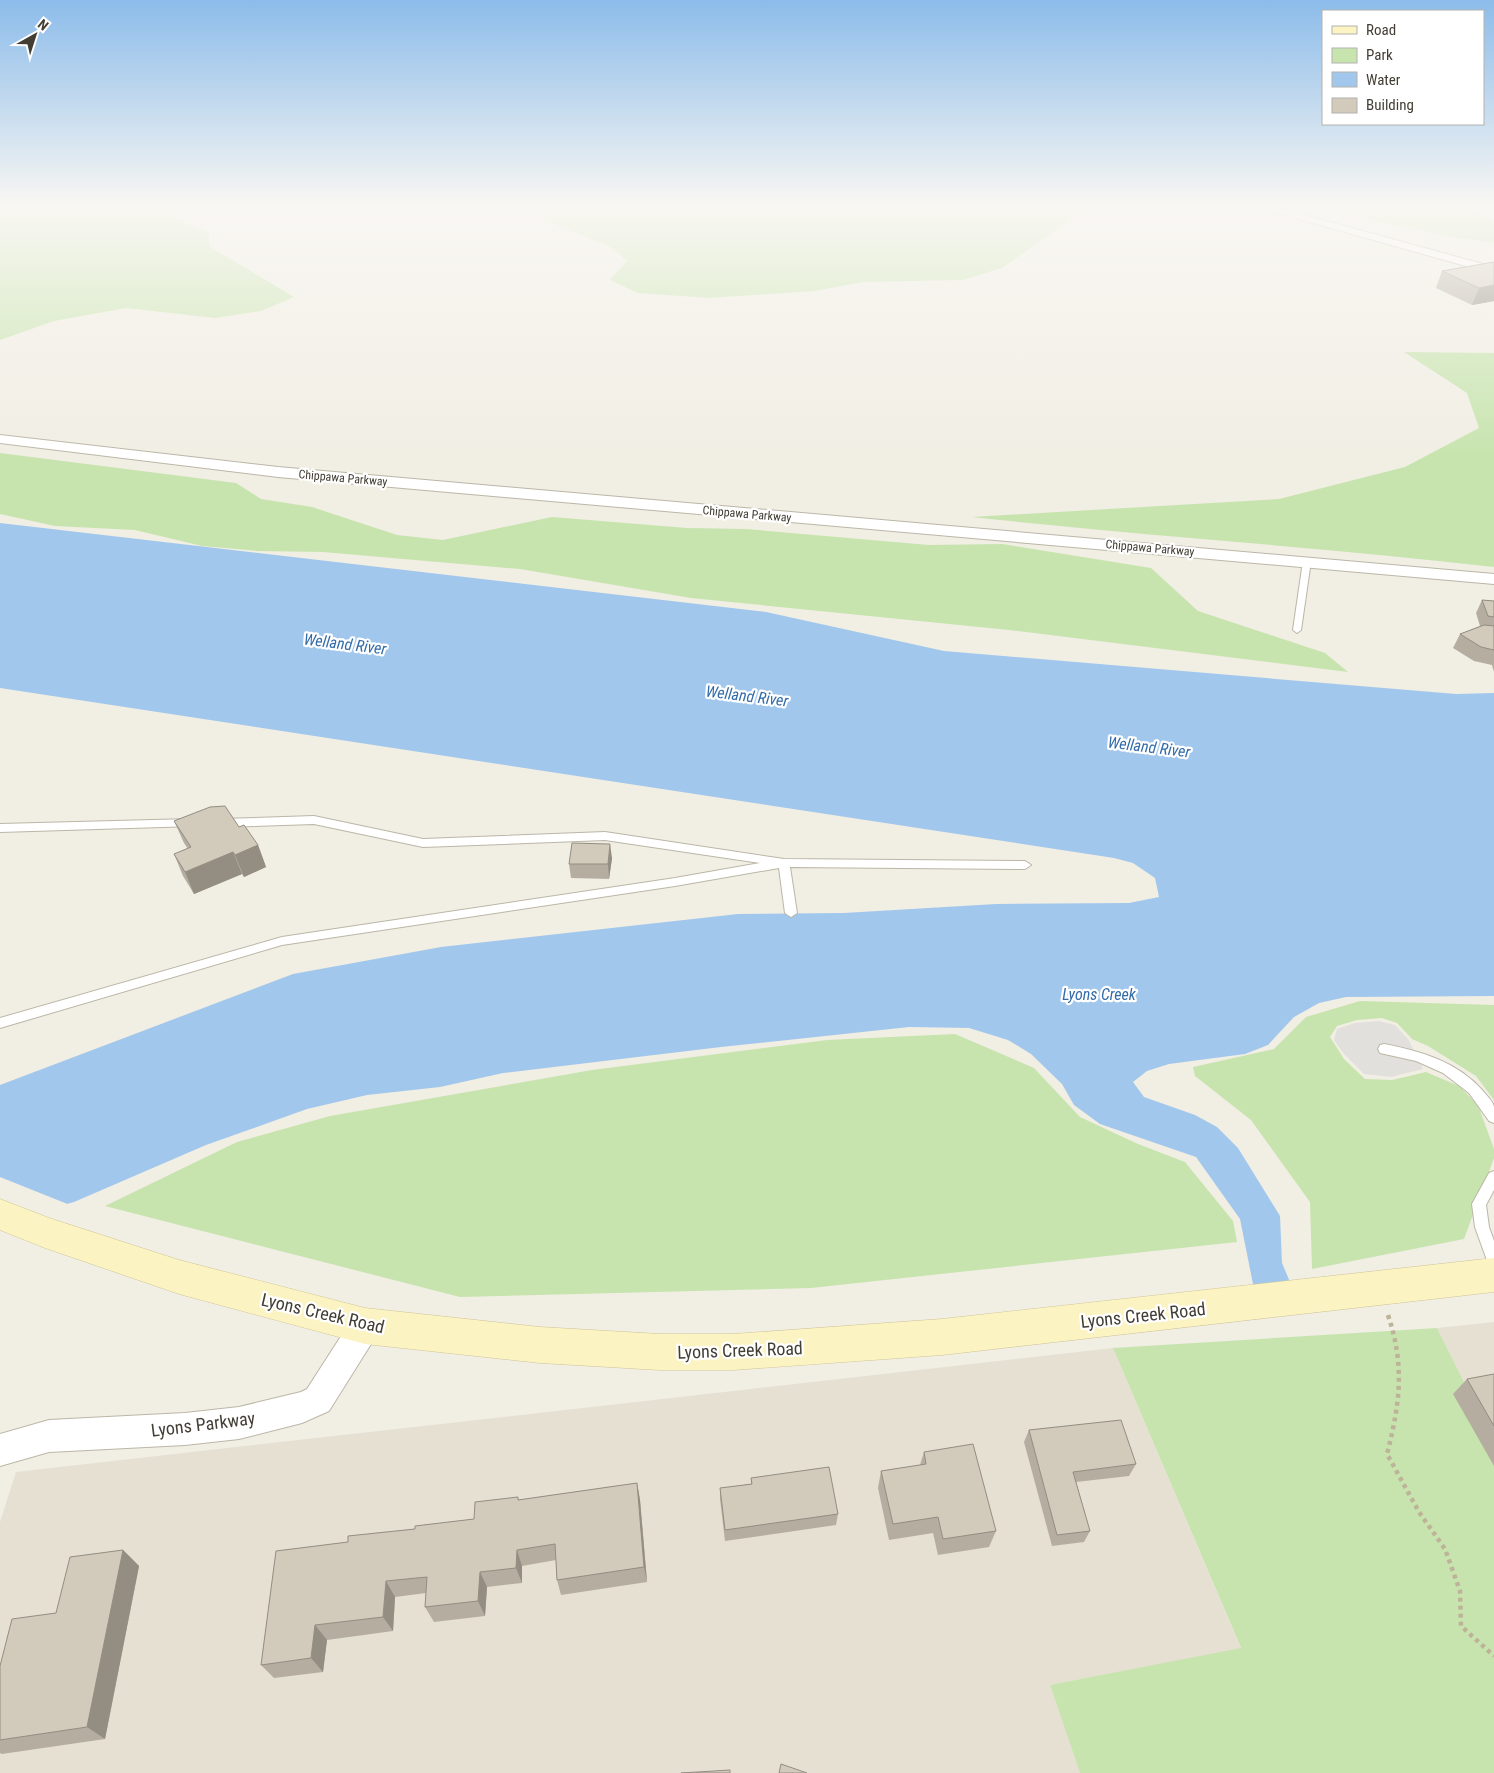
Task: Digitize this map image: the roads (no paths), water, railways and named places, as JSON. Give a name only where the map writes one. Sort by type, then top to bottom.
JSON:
[{"type":"main road","name":"Lyons Creek Road","points":[[0,1214],[45,1232],[178,1277],[364,1326],[540,1345],[660,1352],[733,1352],[942,1337],[1494,1275]]},
{"type":"street","name":"Chippawa Parkway","points":[[0,439],[278,472],[901,528],[1307,561],[1494,579]]},
{"type":"street","name":"Lyons Parkway","points":[[0,1450],[49,1436],[185,1429],[238,1423],[302,1407],[318,1400],[364,1326]]},
{"type":"lane","points":[[1297,630],[1307,579],[1307,561]]},
{"type":"lane","points":[[0,828],[314,820],[423,843],[604,836],[784,863],[1025,865]]},
{"type":"lane","points":[[784,863],[790,913]]},
{"type":"lane","points":[[0,1023],[282,941],[675,882],[784,863]]},
{"type":"lane","points":[[1384,1050],[1421,1058],[1460,1076],[1478,1093],[1494,1117]]},
{"type":"lane","points":[[1494,1177],[1480,1204],[1480,1215],[1494,1261]]},
{"type":"water","points":[[0,523],[766,612],[944,651],[1456,694],[1494,693],[1494,996],[1346,997],[1319,1003],[1294,1017],[1268,1045],[1245,1054],[1169,1064],[1147,1071],[1133,1082],[1144,1097],[1195,1115],[1217,1127],[1238,1148],[1280,1216],[1282,1263],[1293,1289],[1254,1289],[1240,1219],[1196,1157],[1100,1124],[1074,1105],[1062,1084],[1031,1054],[1008,1040],[969,1028],[909,1027],[721,1047],[503,1073],[440,1087],[367,1095],[307,1109],[206,1145],[74,1202],[0,1222],[0,1085],[293,974],[441,947],[738,914],[844,913],[996,904],[1129,903],[1159,897],[1155,878],[1133,863],[1114,858],[0,688]]},
{"type":"water label","name":"Welland River","points":[[345,644]]},
{"type":"water label","name":"Welland River","points":[[747,696]]},
{"type":"water label","name":"Welland River","points":[[1149,747]]},
{"type":"water label","name":"Lyons Creek","points":[[1099,994]]}]
